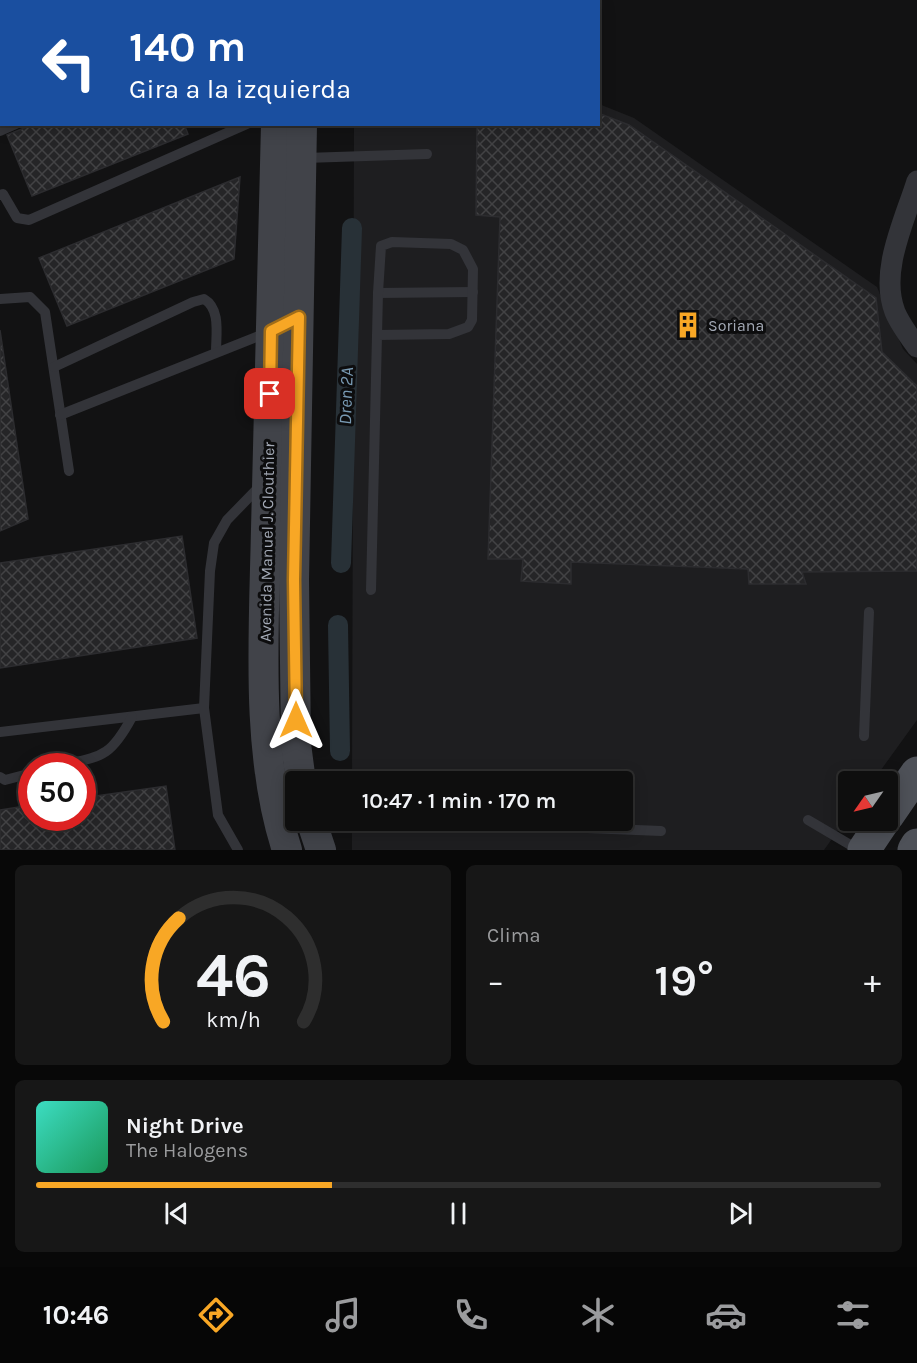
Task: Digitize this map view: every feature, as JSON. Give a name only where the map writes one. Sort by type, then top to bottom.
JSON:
[{"type":"main road","name":"Avenida Manuel J. Clouthier","points":[[277,126],[288,160],[285,324],[267,478],[266,725],[277,819],[287,850]]},
{"type":"main road","name":"Avenida Manuel J. Clouthier","points":[[288,160],[301,126]]},
{"type":"main road","name":"Avenida Manuel J. Clouthier","points":[[285,324],[297,457],[296,744],[300,771]]},
{"type":"main road","points":[[898,801],[917,773]]},
{"type":"main road","points":[[315,831],[321,850]]},
{"type":"main road","points":[[864,850],[877,831]]},
{"type":"main road","points":[[914,850],[917,845]]},
{"type":"street","points":[[917,181],[895,256],[890,287],[895,312],[917,347]]},
{"type":"lane","points":[[0,195],[3,194],[17,218],[29,220],[242,126]]},
{"type":"lane","points":[[288,160],[427,154]]},
{"type":"lane","points":[[371,590],[377,335],[378,293],[381,246],[392,242],[451,244],[463,250],[473,269],[472,320],[468,327],[459,331],[377,335]]},
{"type":"lane","points":[[378,293],[473,292]]},
{"type":"lane","points":[[0,299],[30,297],[45,312],[69,471]]},
{"type":"lane","points":[[54,367],[193,302],[204,299],[211,303],[216,314],[216,352]]},
{"type":"lane","points":[[60,415],[285,324]]},
{"type":"lane","points":[[238,850],[218,815],[204,708],[210,571],[214,543],[227,520],[267,478],[297,457]]},
{"type":"lane","points":[[864,736],[869,612]]},
{"type":"lane","points":[[0,732],[204,708]]},
{"type":"lane","points":[[96,757],[102,756],[117,743],[132,717]]},
{"type":"lane","points":[[0,777],[4,780],[18,776]]},
{"type":"lane","points":[[808,820],[859,850]]},
{"type":"lane","points":[[633,830],[661,831]]},
{"type":"shaded area","points":[[600,104],[634,118],[877,287],[903,349],[917,364],[917,720],[880,771],[838,771],[838,830],[824,850],[352,850],[352,831],[633,831],[633,771],[352,771],[354,126],[600,126]]},
{"type":"building","name":"Soriana","points":[[600,114],[629,125],[876,298],[882,352],[917,386],[917,571],[802,572],[806,584],[749,584],[748,569],[571,562],[571,584],[521,581],[523,559],[488,559],[500,217],[476,215],[477,126],[600,126]]},
{"type":"building","points":[[29,126],[185,126],[188,134],[32,196],[7,135]]},
{"type":"building","points":[[240,177],[234,259],[67,326],[39,258]]},
{"type":"building","points":[[0,330],[28,519],[0,531]]},
{"type":"building","points":[[182,536],[197,638],[0,668],[0,563]]},
{"type":"building","points":[[166,786],[175,850],[0,850],[0,810],[18,807],[18,831],[96,831],[96,796]]},
{"type":"waterway","name":"Dren 2A","points":[[341,563],[352,228]]},
{"type":"waterway","name":"Dren 2A","points":[[338,625],[340,751]]},
{"type":"place","name":"Soriana","points":[[688,325]]},
{"type":"route","points":[[270,394],[271,331],[299,317],[294,580],[296,720]]}]
